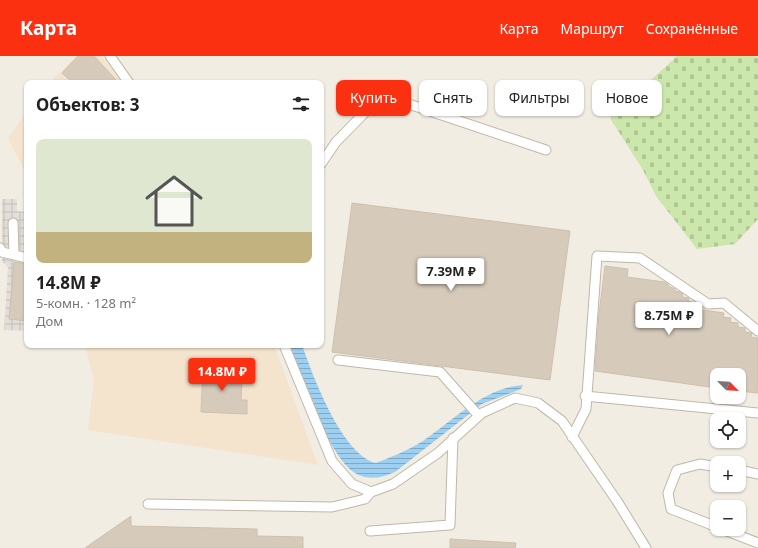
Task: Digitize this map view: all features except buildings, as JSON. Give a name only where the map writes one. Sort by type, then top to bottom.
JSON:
[{"type":"street","points":[[110,56],[127,80]]},
{"type":"street","points":[[324,160],[336,142],[382,95],[546,150]]},
{"type":"street","points":[[13,222],[14,254]]},
{"type":"street","points":[[0,248],[2,252],[24,257]]},
{"type":"street","points":[[572,437],[586,409],[585,396],[597,256],[640,258],[708,304],[724,303],[758,331]]},
{"type":"street","points":[[285,348],[332,461],[352,484],[370,492]]},
{"type":"street","points":[[338,360],[440,372],[479,416]]},
{"type":"street","points":[[585,396],[758,413]]},
{"type":"street","points":[[148,504],[332,507],[365,499],[370,492],[393,484],[438,453],[479,416],[515,398],[538,403],[562,421],[617,501],[646,548]]},
{"type":"street","points":[[370,531],[450,525],[453,438]]},
{"type":"street","points":[[710,465],[700,464],[677,470],[668,493],[671,509],[710,524]]},
{"type":"street","points":[[746,471],[758,474]]},
{"type":"street","points":[[740,536],[758,543]]},
{"type":"shaded area","points":[[77,56],[101,56],[120,80],[52,80]]},
{"type":"shaded area","points":[[24,115],[24,170],[8,138]]},
{"type":"shaded area","points":[[2,199],[17,199],[17,211],[24,212],[24,331],[4,330],[8,267],[2,261]]},
{"type":"shaded area","points":[[86,348],[275,348],[318,465],[88,430],[94,380]]},
{"type":"green space","points":[[677,56],[756,56],[758,58],[758,219],[735,244],[697,249],[656,196],[643,170],[610,118],[612,116],[662,116],[662,80],[651,80]]},
{"type":"water","points":[[291,348],[303,348],[330,413],[352,446],[364,457],[376,463],[423,441],[482,398],[509,387],[523,385],[521,389],[482,404],[395,472],[385,476],[370,478],[360,476],[355,473],[345,464],[335,450],[316,414]]}]
